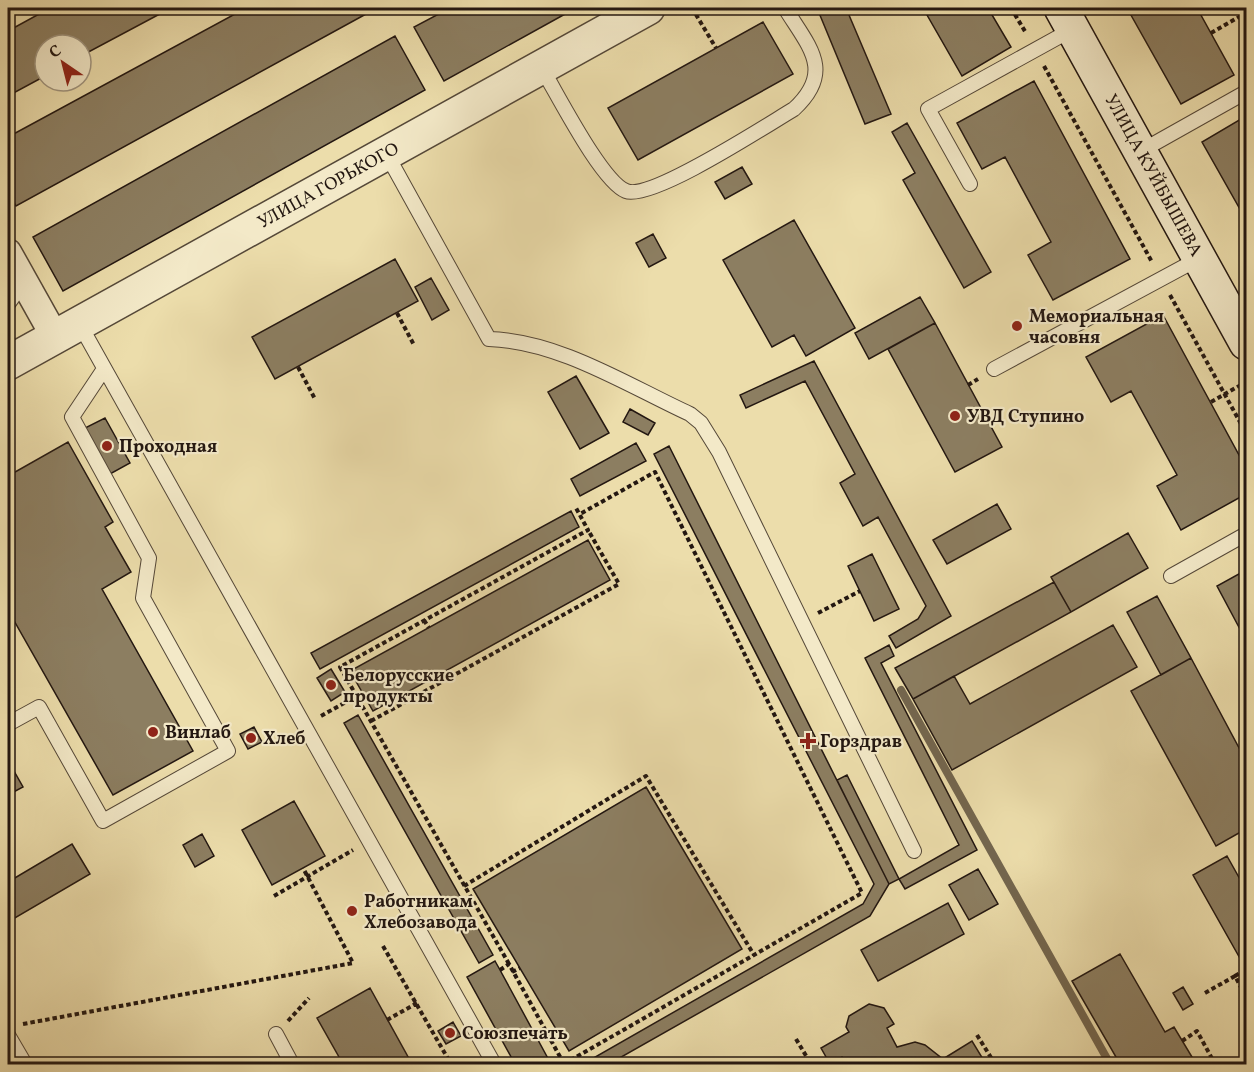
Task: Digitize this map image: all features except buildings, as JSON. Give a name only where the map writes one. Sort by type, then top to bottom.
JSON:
[{"type":"street","name":"УЛИЦА ГОРЬКОГО","points":[[8,363],[648,8]]},
{"type":"street","name":"УЛИЦА КУЙБЫШЕВА","points":[[1067,18],[1246,343]]},
{"type":"street","points":[[8,253],[24,282],[67,330]]},
{"type":"lane","points":[[541,67],[604,171],[627,191],[640,192],[676,177],[794,109],[807,97],[815,84],[816,67],[810,51],[785,8]]},
{"type":"lane","points":[[970,184],[928,109],[1035,51],[1067,18]]},
{"type":"lane","points":[[1141,151],[1246,92]]},
{"type":"lane","points":[[386,153],[489,339],[513,340],[552,350],[690,414],[700,423],[719,452],[914,851]]},
{"type":"lane","points":[[994,369],[1200,258]]},
{"type":"lane","points":[[8,304],[24,282]]},
{"type":"lane","points":[[67,330],[105,369],[494,1065]]},
{"type":"lane","points":[[8,724],[39,707],[103,821],[228,751],[143,598],[149,558],[72,417],[105,369]]},
{"type":"lane","points":[[1171,576],[1246,534]]},
{"type":"lane","points":[[8,1035],[25,1065]]},
{"type":"lane","points":[[276,1035],[292,1065]]},
{"type":"path","points":[[692,8],[716,48]]},
{"type":"path","points":[[1011,8],[1246,433]]},
{"type":"path","points":[[1211,33],[1246,13]]},
{"type":"path","points":[[397,313],[414,345]]},
{"type":"path","points":[[298,367],[315,399]]},
{"type":"path","points":[[1211,402],[1246,382]]},
{"type":"path","points":[[580,514],[655,472],[862,892],[564,1064],[340,667],[588,530]]},
{"type":"path","points":[[371,721],[619,584],[602,560],[576,508]]},
{"type":"path","points":[[503,577],[507,585]]},
{"type":"path","points":[[801,621],[860,591]]},
{"type":"path","points":[[424,620],[429,628]]},
{"type":"path","points":[[530,625],[534,631]]},
{"type":"path","points":[[451,668],[455,675]]},
{"type":"path","points":[[304,725],[362,693]]},
{"type":"path","points":[[464,886],[646,776],[754,955]]},
{"type":"path","points":[[274,896],[353,850]]},
{"type":"path","points":[[691,864],[697,861]]},
{"type":"path","points":[[19,1025],[353,963],[303,868]]},
{"type":"path","points":[[383,946],[451,1065]]},
{"type":"path","points":[[500,970],[509,964]]},
{"type":"path","points":[[512,972],[520,968]]},
{"type":"path","points":[[1205,993],[1246,969]]},
{"type":"path","points":[[1235,976],[1246,997]]},
{"type":"path","points":[[276,1035],[309,998]]},
{"type":"path","points":[[387,1020],[417,1004]]},
{"type":"path","points":[[1182,1041],[1197,1032],[1215,1065]]},
{"type":"path","points":[[977,1035],[995,1065]]},
{"type":"path","points":[[796,1039],[811,1065]]},
{"type":"waterway","points":[[901,690],[1110,1064]]},
{"type":"place","name":"Мемориальная часовня","points":[[1017,326]]},
{"type":"place","name":"УВД Ступино","points":[[955,416]]},
{"type":"place","name":"Проходная","points":[[107,446]]},
{"type":"place","name":"Белорусские продукты","points":[[331,685]]},
{"type":"place","name":"Винлаб","points":[[153,732]]},
{"type":"place","name":"Хлеб","points":[[251,738]]},
{"type":"place","name":"Горздрав","points":[[808,741]]},
{"type":"place","name":"Работникам Хлебозавода","points":[[352,911]]},
{"type":"place","name":"Союзпечать","points":[[450,1033]]}]
